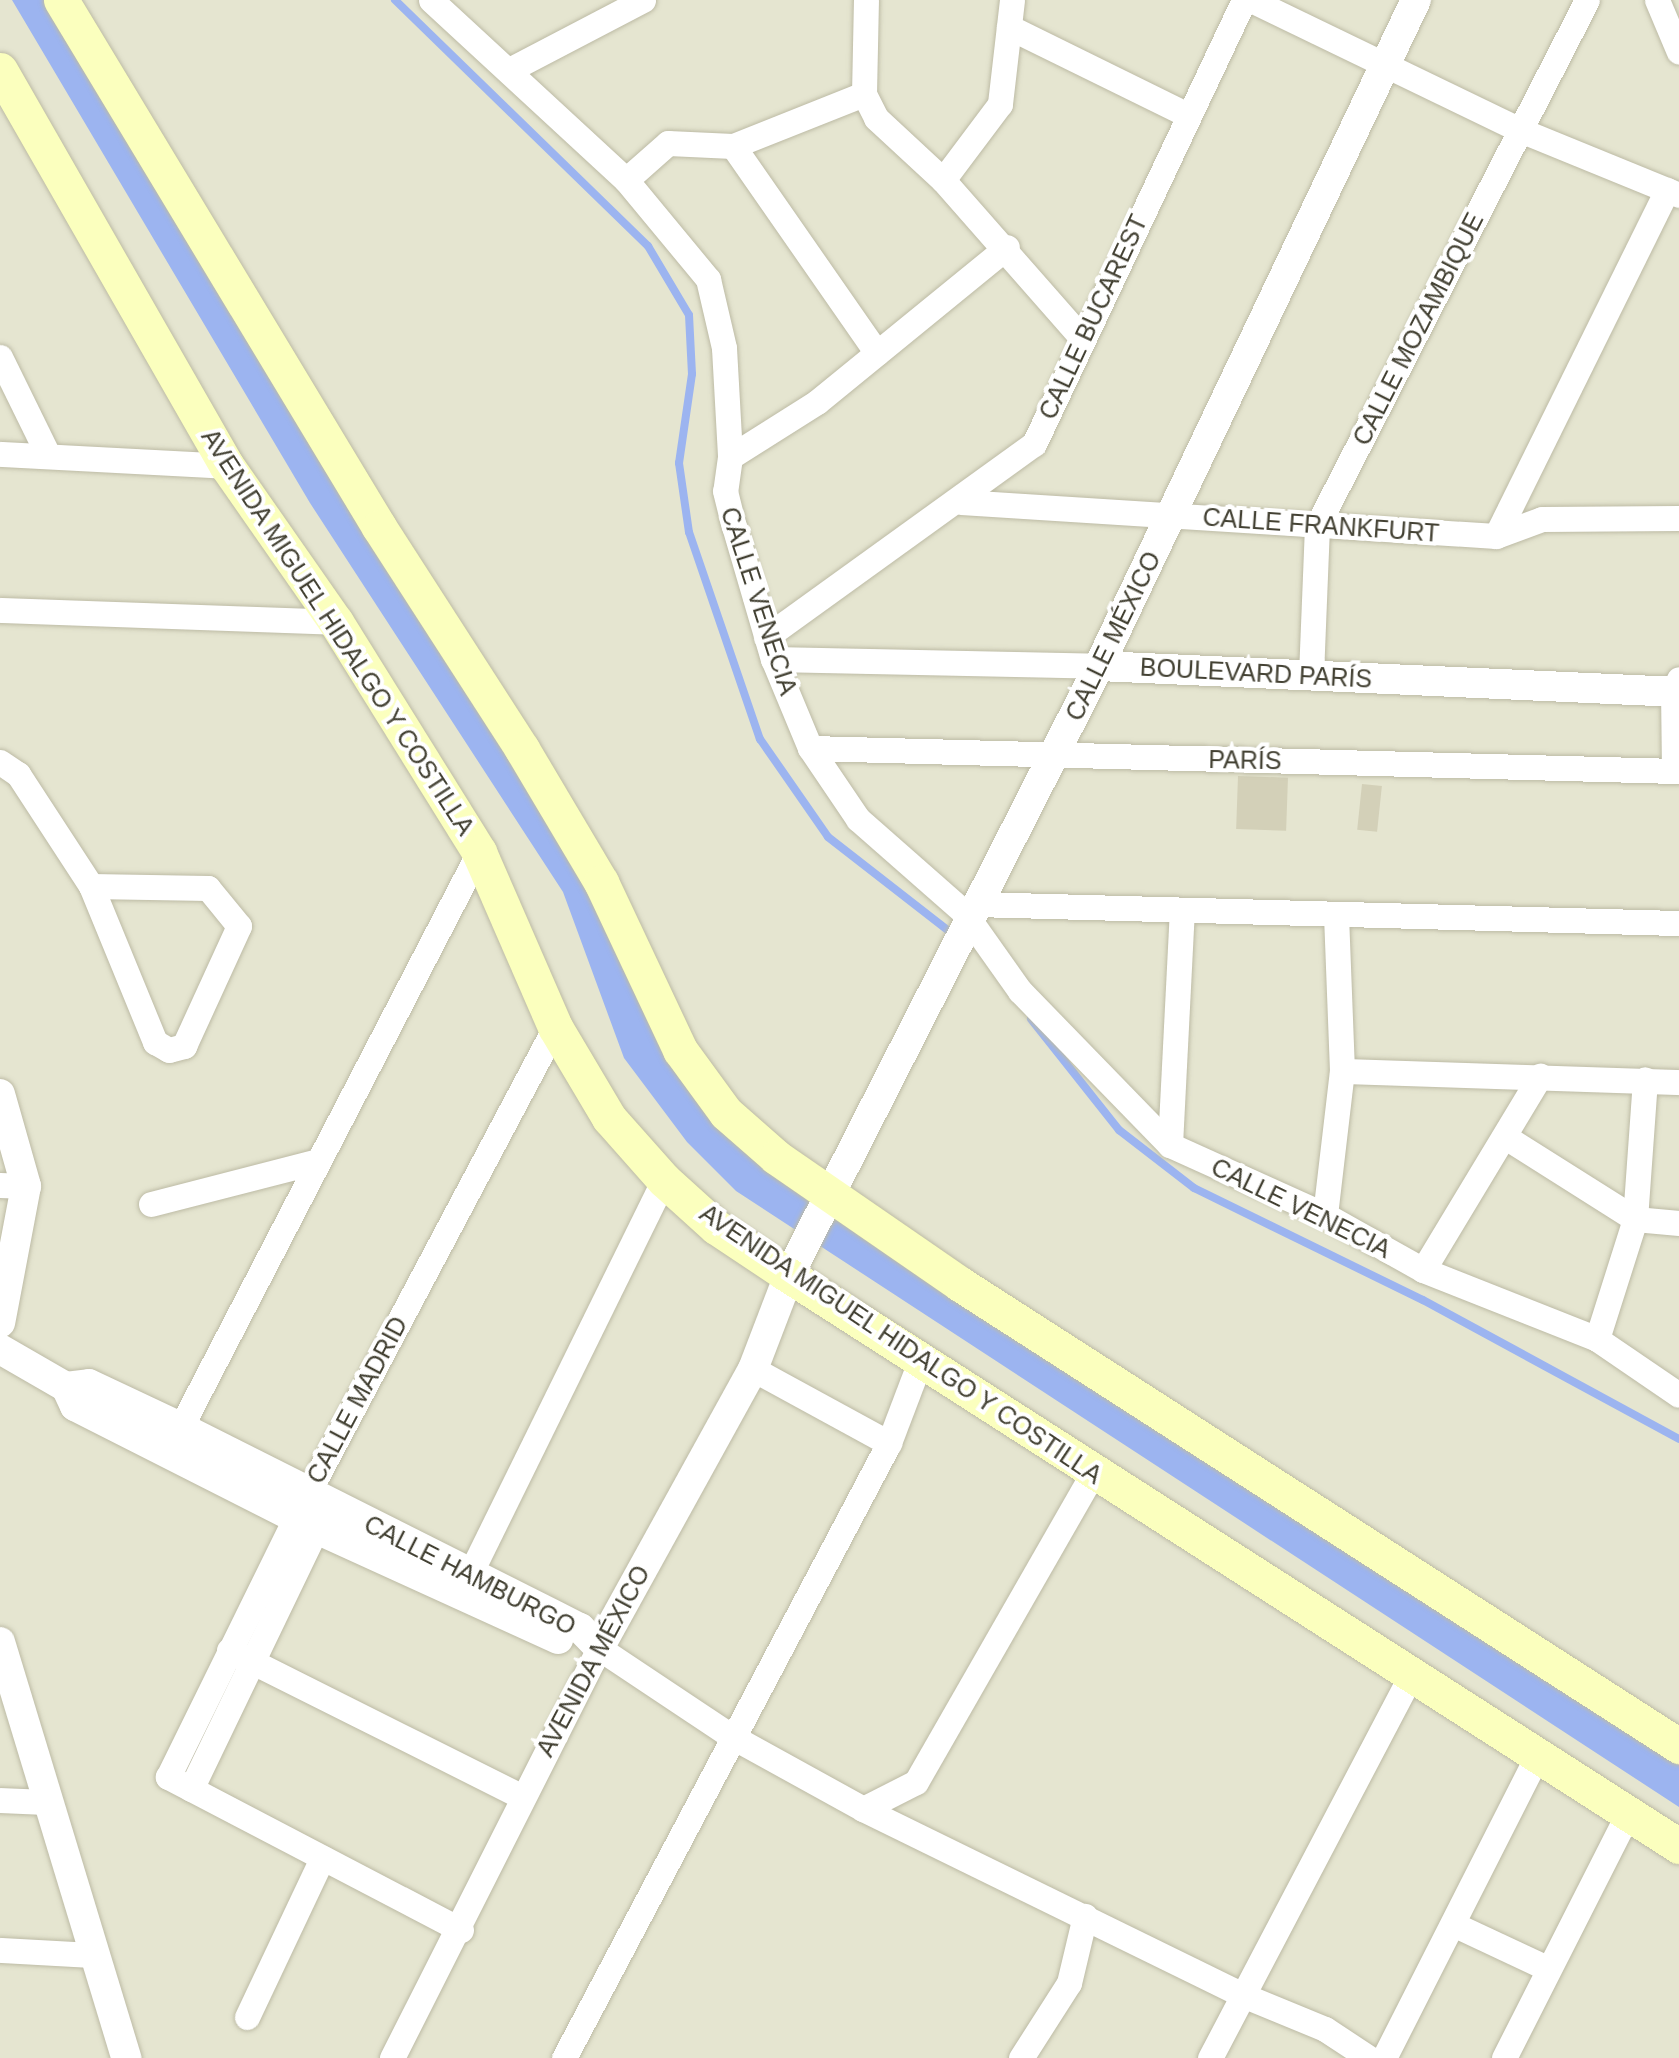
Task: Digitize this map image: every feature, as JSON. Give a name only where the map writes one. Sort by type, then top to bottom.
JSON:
[{"type":"main road","points":[[61,0],[602,882],[680,1050],[726,1113],[829,1195],[1679,1746]]},
{"type":"main road","name":"AVENIDA MIGUEL HIDALGO Y COSTILLA","points":[[0,70],[227,466],[336,622],[480,852],[555,1027],[610,1118],[664,1180],[716,1226],[792,1269],[1093,1473],[1539,1752],[1679,1846]]},
{"type":"street","name":"CALLE VENECIA","points":[[431,0],[626,180],[708,279],[724,348],[730,458],[725,491],[769,648],[810,748],[858,818],[969,915],[1020,991],[1170,1144],[1325,1215],[1423,1270],[1597,1339],[1679,1395]]},
{"type":"street","points":[[511,70],[643,0]]},
{"type":"street","points":[[866,0],[864,94],[876,118],[1007,247],[1049,307],[1082,338]]},
{"type":"street","points":[[942,180],[1000,104],[1012,0]]},
{"type":"street","points":[[1248,0],[1520,130],[1673,193],[1496,536]]},
{"type":"street","name":"CALLE BUCAREST","points":[[769,648],[1034,444],[1188,115],[1248,0]]},
{"type":"street","name":"CALLE MÉXICO","points":[[792,1269],[1099,666],[1416,0]]},
{"type":"street","name":"CALLE MOZAMBIQUE","points":[[1311,675],[1317,526],[1587,0]]},
{"type":"street","points":[[1656,0],[1679,52]]},
{"type":"street","points":[[1009,27],[1188,115]]},
{"type":"street","points":[[626,180],[668,144],[734,146],[864,94]]},
{"type":"street","points":[[734,146],[877,353]]},
{"type":"street","points":[[730,458],[877,353],[1007,247]]},
{"type":"street","points":[[0,357],[48,454]]},
{"type":"street","points":[[0,454],[227,466]]},
{"type":"street","name":"CALLE FRANKFURT","points":[[961,502],[1496,536],[1542,519],[1679,518]]},
{"type":"street","points":[[0,610],[336,622]]},
{"type":"street","name":"BOULEVARD PARÍS","points":[[769,648],[1099,666],[1677,688]]},
{"type":"street","points":[[1676,771],[1677,688]]},
{"type":"street","name":"PARÍS","points":[[810,748],[1676,771]]},
{"type":"street","points":[[0,762],[18,774],[91,886],[155,1042],[169,1050],[184,1046],[239,926],[208,888],[91,886]]},
{"type":"street","points":[[174,1440],[314,1162],[480,852]]},
{"type":"street","points":[[969,915],[1182,912],[1679,923]]},
{"type":"street","points":[[1170,1144],[1182,912]]},
{"type":"street","points":[[1325,1215],[1342,1071],[1336,917]]},
{"type":"street","name":"CALLE MADRID","points":[[322,1858],[179,1783],[555,1027]]},
{"type":"street","points":[[1342,1071],[1679,1082]]},
{"type":"street","points":[[1423,1270],[1507,1138],[1540,1076]]},
{"type":"street","points":[[1597,1339],[1635,1219],[1645,1079]]},
{"type":"street","points":[[0,1094],[13,1186],[0,1323]]},
{"type":"street","points":[[1507,1138],[1635,1219],[1679,1223]]},
{"type":"street","points":[[151,1204],[314,1162]]},
{"type":"street","points":[[464,1585],[664,1180]]},
{"type":"street","name":"AVENIDA MÉXICO","points":[[392,2058],[461,1930],[521,1796],[752,1369],[792,1269]]},
{"type":"street","name":"CALLE HAMBURGO","points":[[0,1349],[66,1387],[89,1384],[174,1440],[464,1585],[580,1628],[599,1648]]},
{"type":"street","points":[[564,2058],[889,1443],[922,1356]]},
{"type":"street","points":[[752,1369],[889,1443]]},
{"type":"street","points":[[863,1808],[916,1782],[1093,1473]]},
{"type":"street","points":[[0,1643],[45,1802],[126,2058]]},
{"type":"street","points":[[599,1648],[731,1736],[863,1808],[1240,1994],[1326,2029],[1369,2058]]},
{"type":"street","points":[[241,1656],[521,1796]]},
{"type":"street","points":[[1210,2058],[1240,1994],[1412,1674]]},
{"type":"street","points":[[1384,2058],[1539,1752]]},
{"type":"street","points":[[0,1800],[45,1802]]},
{"type":"street","points":[[1504,2058],[1544,1967],[1629,1812]]},
{"type":"street","points":[[247,2018],[322,1858],[461,1930]]},
{"type":"street","points":[[1021,2058],[1069,1983],[1086,1916]]},
{"type":"street","points":[[1453,1924],[1544,1967]]},
{"type":"street","points":[[0,1950],[93,1955]]},
{"type":"shaded area","points":[[0,0],[1679,0],[1679,2058],[0,2058]]},
{"type":"water","points":[[12,0],[53,0],[745,1147],[1679,1765],[1679,1807],[736,1191],[687,1142],[624,1058],[563,892],[310,503]]},
{"type":"building","points":[[1238,776],[1288,778],[1286,831],[1236,829]]},
{"type":"building","points":[[1362,784],[1382,786],[1377,832],[1357,830]]},
{"type":"waterway","points":[[395,0],[648,246],[689,315],[692,374],[679,463],[689,532],[760,739],[828,837],[955,936]]},
{"type":"waterway","points":[[1031,1019],[1119,1130],[1194,1188],[1423,1300],[1679,1439]]}]
